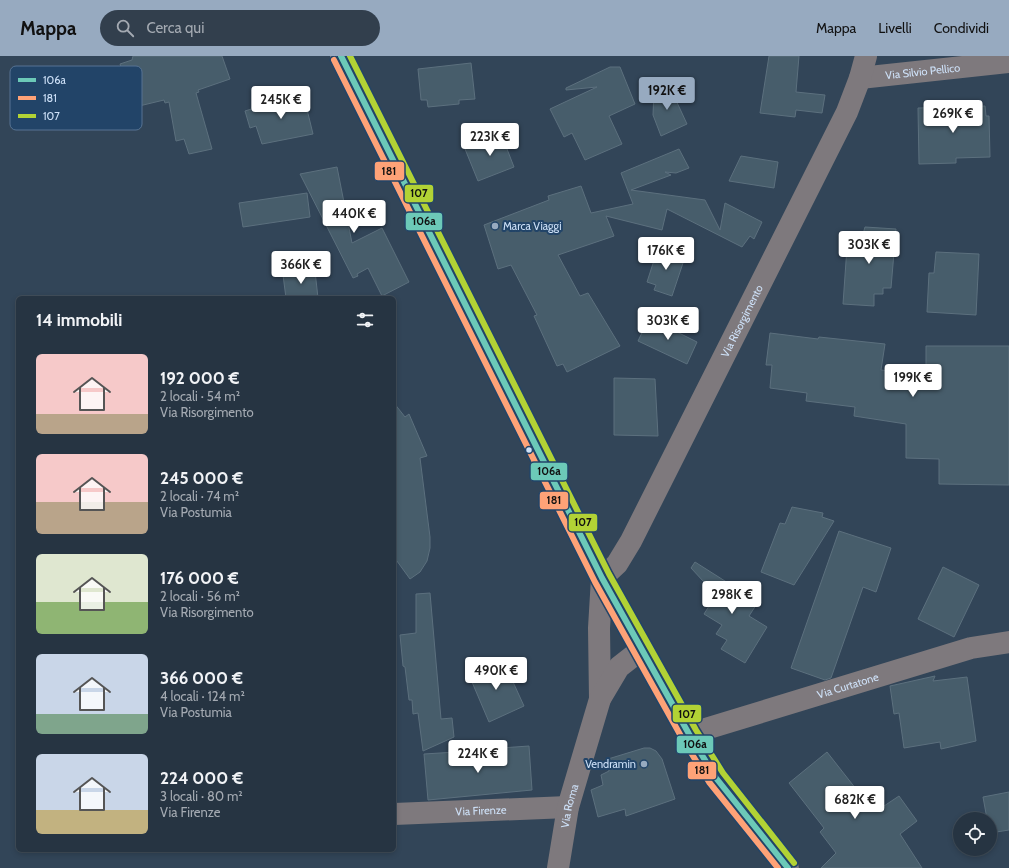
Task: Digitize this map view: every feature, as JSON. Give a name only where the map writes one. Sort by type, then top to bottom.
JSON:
[{"type":"main road","points":[[341,56],[602,578],[689,734],[716,778],[788,868]]},
{"type":"street","name":"Via Risorgimento","points":[[602,578],[618,564],[631,541],[843,119],[860,78],[866,56]]},
{"type":"street","name":"Via Silvio Pellico","points":[[860,78],[1009,62]]},
{"type":"street","name":"Via Roma","points":[[600,699],[599,628],[602,578]]},
{"type":"street","name":"Via Curtatone","points":[[689,734],[971,648],[1009,642]]},
{"type":"street","name":"Via Roma","points":[[558,868],[568,807],[600,699],[619,667],[642,649]]},
{"type":"street","name":"Via Firenze","points":[[396,814],[568,807]]},
{"type":"building","points":[[133,56],[222,56],[230,79],[198,90],[199,92],[196,93],[212,149],[189,154],[184,139],[176,141],[169,102],[165,103],[164,100],[142,105],[142,66],[121,66],[120,64],[132,60]]},
{"type":"building","points":[[769,56],[799,56],[796,92],[825,95],[822,113],[796,110],[795,117],[760,113]]},
{"type":"building","points":[[471,63],[475,99],[459,100],[459,104],[428,107],[427,100],[421,100],[418,69]]},
{"type":"building","points":[[610,67],[620,67],[635,104],[609,116],[622,144],[585,160],[572,133],[564,137],[550,109],[597,87],[566,90],[566,88]]},
{"type":"building","points":[[668,83],[687,124],[661,136],[653,115],[654,91]]},
{"type":"building","points":[[303,93],[313,134],[262,144],[256,126],[250,128],[245,111]]},
{"type":"building","points":[[985,106],[986,116],[989,116],[990,157],[956,158],[956,163],[919,164],[918,108]]},
{"type":"building","points":[[500,131],[514,167],[478,181],[465,149]]},
{"type":"building","points":[[679,149],[689,168],[676,173],[665,172],[671,175],[631,190],[705,200],[720,230],[725,203],[762,222],[754,239],[750,236],[742,247],[667,209],[662,230],[606,216],[614,236],[558,255],[580,296],[588,293],[620,346],[567,372],[563,364],[557,366],[534,316],[537,315],[511,265],[498,269],[484,225],[549,200],[548,196],[581,186],[591,213],[633,204],[621,173]]},
{"type":"building","points":[[741,156],[778,162],[774,188],[729,181]]},
{"type":"building","points":[[337,167],[352,243],[382,228],[409,282],[382,296],[368,268],[353,278],[300,174]]},
{"type":"building","points":[[307,193],[310,217],[243,227],[239,203]]},
{"type":"building","points":[[865,227],[896,229],[891,288],[883,288],[883,294],[874,294],[874,306],[843,304],[848,233],[863,234]]},
{"type":"building","points":[[658,248],[685,257],[672,296],[654,290],[656,285],[647,282]]},
{"type":"building","points":[[936,252],[979,254],[976,315],[927,312],[929,273],[934,273]]},
{"type":"building","points":[[315,271],[318,296],[286,296],[283,275]]},
{"type":"building","points":[[649,318],[697,342],[687,364],[638,341]]},
{"type":"building","points":[[770,333],[818,339],[819,337],[885,344],[881,370],[926,375],[926,346],[1009,346],[1009,485],[939,484],[939,459],[906,458],[906,424],[854,416],[855,407],[806,401],[807,393],[770,388],[772,365],[766,365]]},
{"type":"building","points":[[614,378],[655,379],[658,436],[614,435]]},
{"type":"building","points":[[396,406],[405,417],[409,414],[427,456],[420,458],[430,537],[430,548],[427,561],[420,572],[410,579],[396,560]]},
{"type":"building","points":[[792,507],[823,513],[822,517],[834,521],[794,585],[761,572],[780,523],[785,524]]},
{"type":"building","points":[[839,531],[891,548],[876,592],[863,587],[831,678],[825,680],[791,668]]},
{"type":"building","points":[[695,562],[758,602],[749,616],[767,627],[745,663],[721,649],[727,640],[716,634],[722,625],[704,614],[716,595],[691,568]]},
{"type":"building","points":[[943,567],[979,585],[954,637],[918,619]]},
{"type":"building","points":[[430,593],[441,719],[452,718],[454,737],[423,751],[418,713],[413,714],[412,700],[409,700],[405,667],[403,666],[400,635],[416,633],[416,594]]},
{"type":"building","points":[[503,660],[524,706],[489,722],[469,675]]},
{"type":"building","points":[[935,676],[933,681],[967,677],[976,741],[941,749],[940,742],[904,748],[899,713],[894,714],[890,686]]},
{"type":"building","points":[[529,746],[532,790],[428,800],[424,754],[456,752],[457,760],[503,753],[501,748]]},
{"type":"building","points":[[644,748],[650,748],[656,751],[662,759],[675,799],[626,816],[625,809],[598,817],[591,790],[603,785],[601,775],[609,771],[608,759]]},
{"type":"building","points":[[827,752],[867,803],[872,800],[878,810],[899,796],[917,821],[900,834],[922,868],[821,868],[836,853],[820,832],[824,828],[789,783]]},
{"type":"building","points":[[1009,792],[1009,830],[997,832],[997,812],[986,812],[983,797]]},
{"type":"transit line","name":"106a","points":[[341,56],[602,578],[689,734],[716,778],[788,868]]},
{"type":"transit line","name":"107","points":[[350,56],[609,574],[696,730],[723,773],[794,863]]},
{"type":"transit line","name":"181","points":[[334,60],[595,582],[682,738],[709,782],[778,868]]},
{"type":"place","name":"Marca Viaggi","points":[[495,226]]},
{"type":"place","name":"Vendramin","points":[[644,764]]}]
